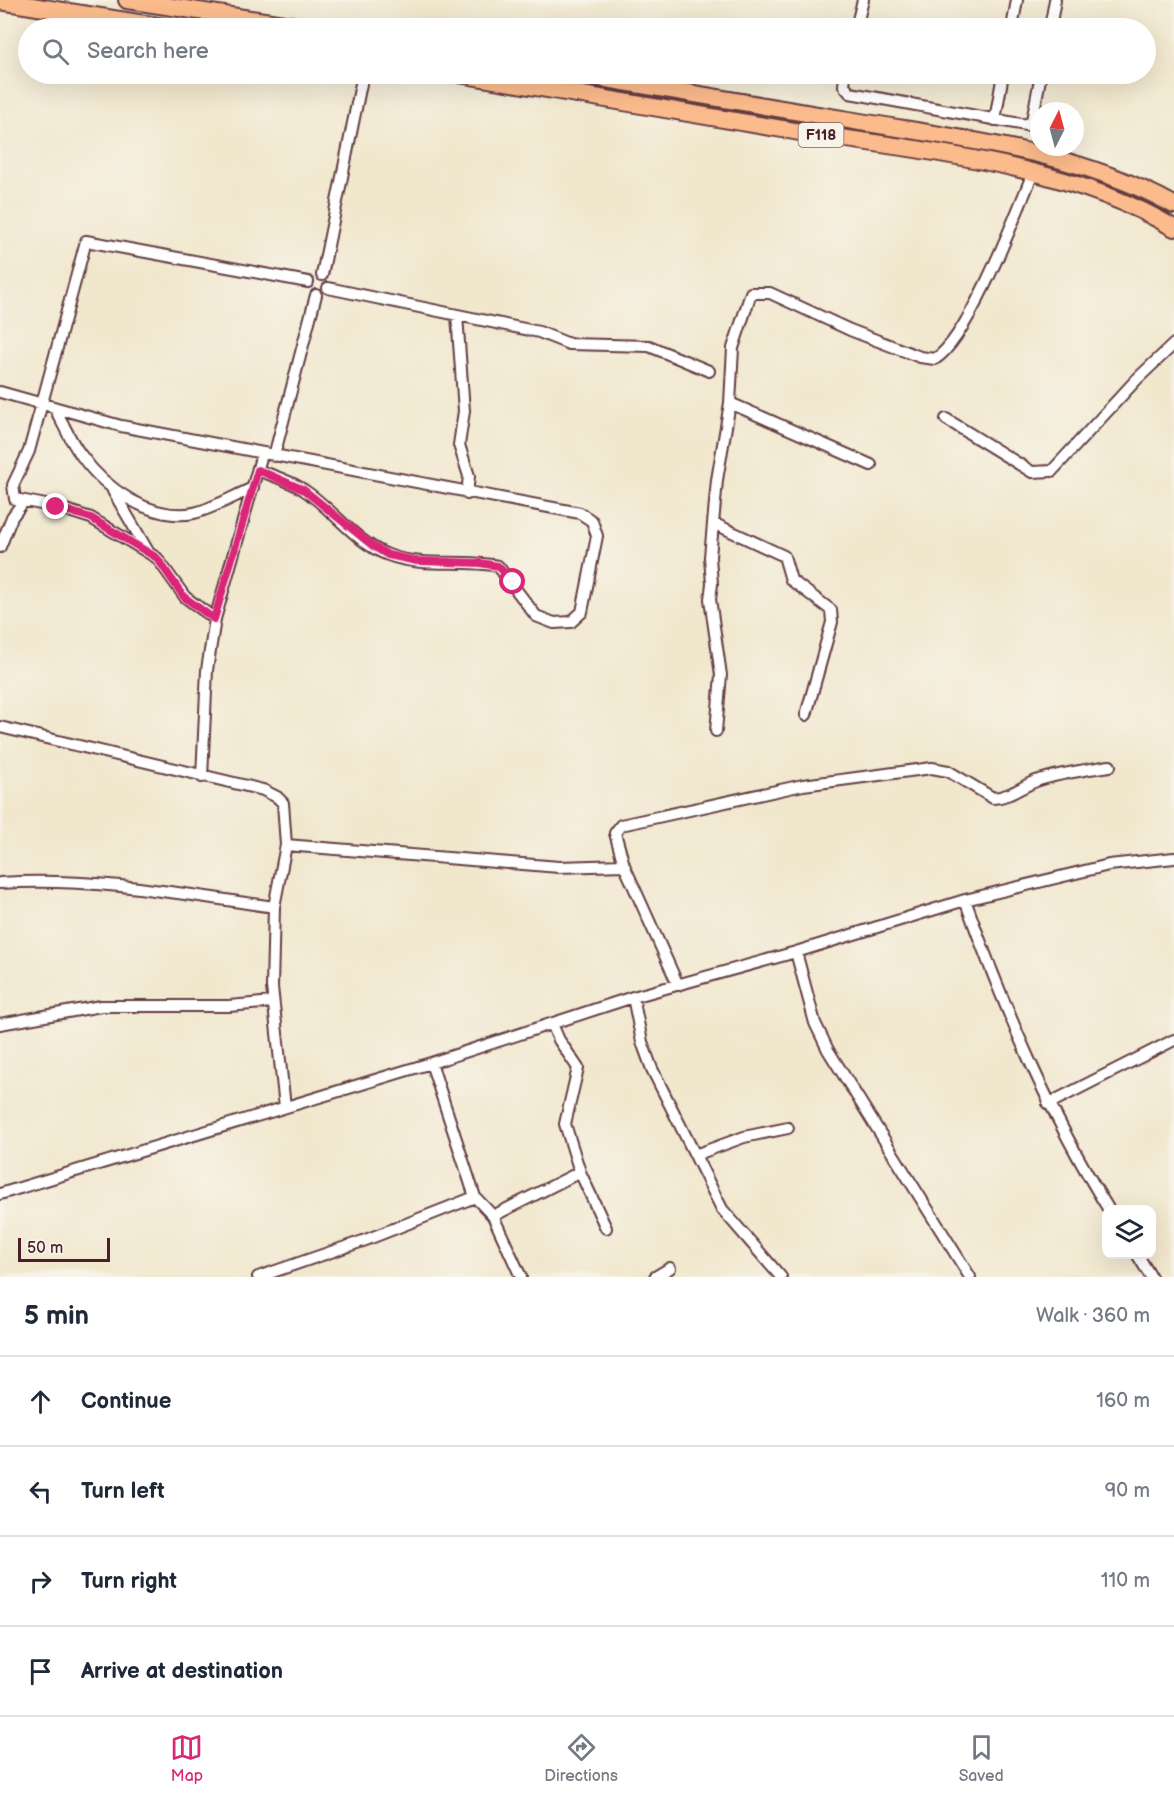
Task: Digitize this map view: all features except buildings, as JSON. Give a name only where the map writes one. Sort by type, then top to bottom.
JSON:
[{"type":"main road","points":[[126,0],[248,18]]},
{"type":"main road","points":[[0,1],[30,3],[114,18]]},
{"type":"main road","name":"F118","points":[[520,84],[912,148],[1033,174],[1112,197],[1174,228]]},
{"type":"main road","name":"F118","points":[[636,84],[1000,146],[1102,173],[1141,187],[1174,205]]},
{"type":"street","points":[[858,18],[863,0]]},
{"type":"street","points":[[1013,18],[1017,0]]},
{"type":"street","points":[[1052,18],[1055,0]]},
{"type":"street","points":[[322,275],[361,84]]},
{"type":"street","points":[[844,84],[850,93],[995,120],[1030,124],[1039,84]]},
{"type":"street","points":[[995,120],[1001,84]]},
{"type":"street","points":[[716,731],[721,675],[710,599],[713,523],[730,404],[733,348],[751,293],[770,293],[850,330],[920,357],[935,359],[942,354],[988,278],[1033,174]]},
{"type":"street","points":[[214,619],[189,602],[164,564],[149,554],[91,518],[56,507],[15,499],[13,485],[28,451],[86,241],[308,282]]},
{"type":"street","points":[[316,295],[309,291],[308,282],[313,276],[322,275],[326,278],[328,288]]},
{"type":"street","points":[[202,777],[207,670],[214,619],[258,470],[268,455],[316,295],[328,288],[539,332],[569,344],[649,346],[709,370]]},
{"type":"street","points":[[457,315],[464,411],[459,445],[469,476],[467,494]]},
{"type":"street","points":[[946,419],[1032,472],[1052,471],[1137,379],[1174,344]]},
{"type":"street","points":[[0,392],[121,426],[467,494],[580,513],[592,521],[597,536],[582,612],[571,622],[554,623],[536,616],[498,566],[480,563],[417,561],[388,555],[373,546],[304,490],[258,470]]},
{"type":"street","points":[[730,404],[871,465]]},
{"type":"street","points":[[54,407],[81,455],[109,484],[127,498],[149,509],[190,513],[205,510],[253,488]]},
{"type":"street","points":[[109,484],[149,554]]},
{"type":"street","points":[[0,547],[12,517],[24,501]]},
{"type":"street","points":[[713,523],[784,556],[791,580],[831,610],[832,622],[806,715]]},
{"type":"street","points":[[0,728],[263,790],[277,796],[285,809],[286,844],[274,907],[273,1002],[285,1107]]},
{"type":"street","points":[[678,985],[624,865],[615,832],[621,825],[803,785],[932,768],[948,771],[989,797],[1000,798],[1034,782],[1110,766]]},
{"type":"street","points":[[286,844],[559,867],[624,865]]},
{"type":"street","points":[[0,1194],[431,1064],[633,997],[796,952],[965,900],[1109,865],[1174,858]]},
{"type":"street","points":[[0,883],[57,882],[117,885],[274,907]]},
{"type":"street","points":[[965,900],[995,983],[1048,1104],[1107,1205]]},
{"type":"street","points":[[796,952],[815,1023],[828,1050],[970,1277]]},
{"type":"street","points":[[633,997],[642,1042],[652,1070],[722,1209],[781,1277]]},
{"type":"street","points":[[0,1024],[101,1006],[229,1006],[273,1002]]},
{"type":"street","points":[[552,1024],[559,1040],[578,1068],[565,1124],[580,1172],[606,1228]]},
{"type":"street","points":[[1048,1104],[1174,1040]]},
{"type":"street","points":[[431,1064],[475,1197],[493,1216],[521,1277]]},
{"type":"street","points":[[695,1155],[744,1137],[788,1128]]},
{"type":"street","points":[[493,1216],[580,1172]]},
{"type":"street","points":[[258,1277],[363,1241],[475,1197]]},
{"type":"street","points":[[1140,1259],[1151,1277]]},
{"type":"street","points":[[655,1277],[670,1268]]},
{"type":"route","points":[[56,507],[91,518],[157,558],[164,564],[184,597],[193,606],[214,619],[258,470],[304,490],[373,546],[388,555],[417,561],[480,563],[498,566],[513,582]]}]
